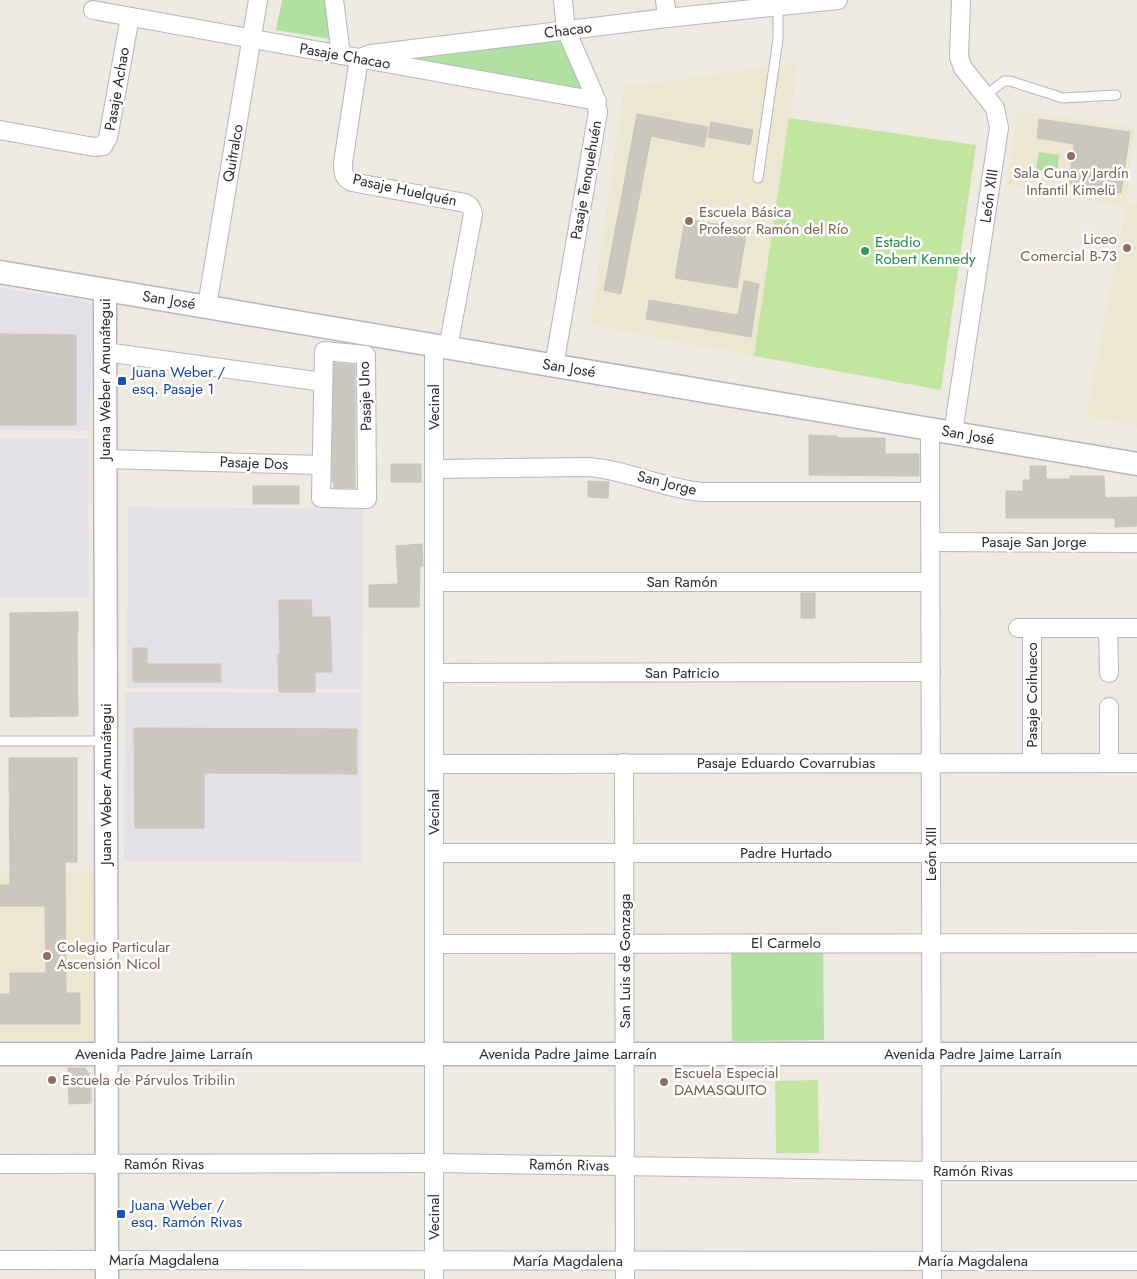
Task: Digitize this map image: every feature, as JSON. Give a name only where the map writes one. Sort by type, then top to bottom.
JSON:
[{"type":"street","name":"Quitralco","points":[[207,306],[258,0]]},
{"type":"street","points":[[334,0],[350,56]]},
{"type":"street","name":"Pasaje Tenquehuén","points":[[554,366],[598,120],[597,101],[566,30],[563,0]]},
{"type":"street","points":[[665,0],[667,18]]},
{"type":"street","name":"Chacao","points":[[350,56],[778,3],[838,0]]},
{"type":"street","name":"León XIII","points":[[953,433],[999,128],[995,108],[963,68],[959,56],[960,0]]},
{"type":"street","name":"Pasaje Chacao","points":[[93,10],[597,101]]},
{"type":"street","name":"Pasaje Achao","points":[[0,130],[94,147],[103,146],[108,138],[130,17]]},
{"type":"street","name":"Pasaje Huelquén","points":[[350,56],[343,163],[343,174],[347,180],[465,203],[472,210],[473,214],[441,347]]},
{"type":"street","name":"San José","points":[[0,272],[1137,464]]},
{"type":"street","name":"Juana Weber Amunátegui","points":[[105,290],[106,1270]]},
{"type":"street","name":"Vecinal","points":[[434,1279],[434,469],[441,347]]},
{"type":"street","name":"Pasaje Uno","points":[[321,465],[321,498],[367,499],[366,355],[324,351],[323,382]]},
{"type":"street","points":[[105,352],[323,382],[321,465]]},
{"type":"street","name":"León XIII","points":[[930,429],[932,1279]]},
{"type":"street","name":"Pasaje Dos","points":[[105,459],[321,465]]},
{"type":"street","name":"San Jorge","points":[[434,469],[606,468],[679,489],[704,492],[930,492]]},
{"type":"street","name":"Pasaje San Jorge","points":[[930,542],[1137,542]]},
{"type":"street","name":"San Ramón","points":[[434,582],[930,582]]},
{"type":"street","name":"Pasaje Coihueco","points":[[1032,763],[1025,628],[1108,628]]},
{"type":"street","points":[[1108,673],[1108,628],[1137,628]]},
{"type":"street","name":"San Patricio","points":[[434,673],[931,672]]},
{"type":"street","points":[[1109,707],[1109,763]]},
{"type":"street","name":"San Luis de Gonzaga","points":[[624,763],[625,1279]]},
{"type":"street","name":"Pasaje Eduardo Covarrubias","points":[[434,764],[1137,763]]},
{"type":"street","name":"Padre Hurtado","points":[[434,853],[1137,853]]},
{"type":"street","name":"El Carmelo","points":[[434,944],[1137,943]]},
{"type":"street","name":"Avenida Padre Jaime Larraín","points":[[0,1054],[1137,1054]]},
{"type":"street","name":"Ramón Rivas","points":[[0,1164],[434,1163],[932,1171],[1137,1171]]},
{"type":"street","name":"María Magdalena","points":[[0,1260],[106,1270],[434,1261],[1137,1261]]},
{"type":"lane","points":[[758,178],[778,39],[778,3]]},
{"type":"lane","points":[[986,95],[1004,81],[1010,81],[1063,98],[1116,95]]},
{"type":"lane","points":[[0,742],[106,741]]},
{"type":"shaded area","name":"Escuela Básica Profesor Ramón del Río","points":[[798,63],[754,356],[590,325],[624,87]]},
{"type":"shaded area","points":[[1018,111],[1134,128],[1126,206],[1137,202],[1137,426],[1086,416],[1126,207],[1006,184]]},
{"type":"shaded area","points":[[0,288],[87,301],[93,308],[89,431],[0,430]]},
{"type":"shaded area","points":[[0,438],[88,439],[89,597],[0,597]]},
{"type":"shaded area","points":[[128,507],[363,509],[362,689],[127,688]]},
{"type":"shaded area","points":[[125,692],[362,693],[361,862],[124,861]]},
{"type":"shaded area","name":"Colegio Particular Ascensión Nicol","points":[[95,872],[94,1040],[0,1040],[0,873]]},
{"type":"green space","points":[[282,0],[330,0],[336,40],[276,30]]},
{"type":"green space","points":[[568,37],[592,97],[372,58]]},
{"type":"green space","name":"Estadio Robert Kennedy","points":[[789,118],[976,145],[941,390],[754,356]]},
{"type":"green space","points":[[1039,152],[1059,155],[1057,173],[1036,170]]},
{"type":"green space","points":[[823,943],[824,1040],[732,1041],[731,945]]},
{"type":"green space","points":[[818,1080],[819,1153],[776,1153],[775,1081]]},
{"type":"building","points":[[637,114],[708,127],[704,147],[651,136],[621,294],[604,290]]},
{"type":"building","points":[[1039,119],[1130,132],[1121,193],[1069,185],[1074,144],[1037,138]]},
{"type":"building","points":[[711,122],[753,130],[750,145],[708,137]]},
{"type":"building","points":[[685,219],[747,229],[737,288],[675,278]]},
{"type":"building","points":[[744,281],[759,284],[751,337],[646,319],[649,300],[738,315]]},
{"type":"building","points":[[0,334],[76,335],[76,425],[0,425]]},
{"type":"building","points":[[334,363],[355,365],[355,488],[334,488],[334,482],[332,482]]},
{"type":"building","points":[[809,435],[837,436],[837,438],[885,438],[885,454],[919,454],[919,476],[809,475]]},
{"type":"building","points":[[391,464],[421,464],[421,482],[391,482]]},
{"type":"building","points":[[1030,466],[1046,466],[1046,479],[1070,479],[1070,476],[1104,476],[1105,498],[1137,497],[1137,526],[1115,527],[1115,518],[1006,518],[1006,491],[1023,491],[1023,480],[1030,480]]},
{"type":"building","points":[[588,481],[609,482],[608,498],[588,497]]},
{"type":"building","points":[[253,486],[299,486],[299,504],[253,504]]},
{"type":"building","points":[[422,544],[423,566],[420,566],[419,607],[369,607],[369,585],[398,584],[396,546]]},
{"type":"building","points":[[801,593],[815,593],[815,618],[801,618]]},
{"type":"building","points":[[279,600],[311,600],[312,617],[330,617],[332,672],[315,672],[315,692],[279,692]]},
{"type":"building","points":[[78,612],[78,716],[10,717],[10,613]]},
{"type":"building","points":[[133,648],[147,648],[147,664],[221,664],[221,682],[133,682]]},
{"type":"building","points":[[134,728],[357,729],[357,774],[204,773],[204,828],[135,828]]},
{"type":"building","points":[[9,758],[77,758],[77,862],[65,862],[66,993],[80,993],[80,1024],[0,1024],[0,994],[10,994],[10,973],[46,973],[45,906],[0,906],[0,885],[10,885]]},
{"type":"building","points":[[68,1068],[85,1068],[91,1077],[91,1103],[69,1104]]},
{"type":"place","name":"Sala Cuna y Jardín Infantil Kimelü","points":[[1071,156]]},
{"type":"place","name":"Escuela Básica Profesor Ramón del Río","points":[[689,221]]},
{"type":"place","name":"Liceo Comercial B-73","points":[[1127,248]]},
{"type":"place","name":"Estadio Robert Kennedy","points":[[865,251]]},
{"type":"place","name":"Juana Weber / esq. Pasaje 1","points":[[122,381]]},
{"type":"place","name":"Colegio Particular Ascensión Nicol","points":[[47,956]]},
{"type":"place","name":"Escuela de Párvulos Tribilin","points":[[52,1080]]},
{"type":"place","name":"Escuela Especial DAMASQUITO","points":[[664,1082]]},
{"type":"place","name":"Juana Weber / esq. Ramón Rivas","points":[[121,1214]]}]
